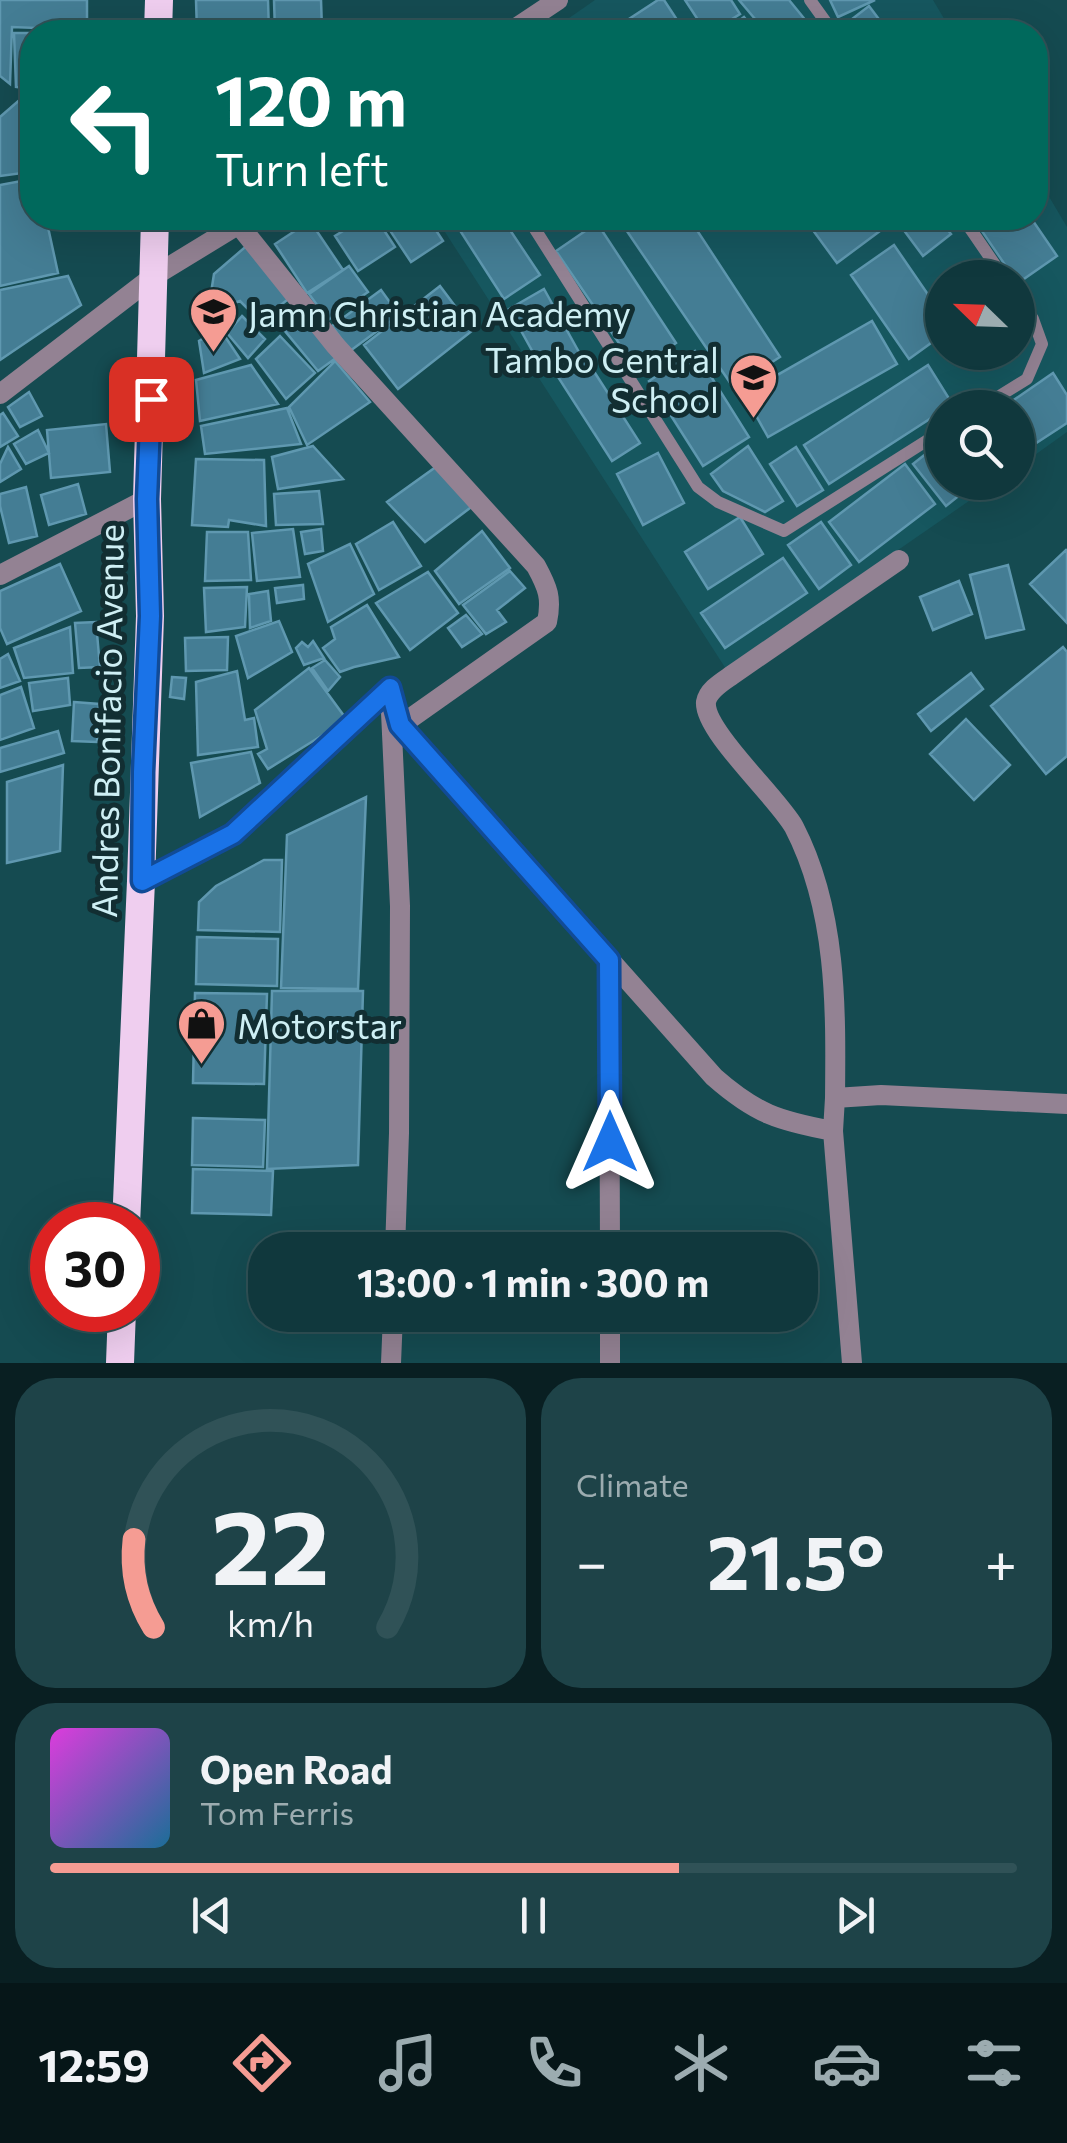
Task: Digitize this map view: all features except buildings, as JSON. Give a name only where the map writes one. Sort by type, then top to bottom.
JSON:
[{"type":"highway","name":"Andres Bonifacio Avenue","points":[[127,1202],[150,616],[147,499],[155,230]]},
{"type":"highway","points":[[120,1363],[121,1332]]},
{"type":"street","points":[[528,20],[558,0]]},
{"type":"street","points":[[0,394],[154,276],[229,230]]},
{"type":"street","points":[[251,230],[336,345],[536,566],[547,586],[551,604],[547,622],[400,725]]},
{"type":"street","points":[[0,576],[147,499]]},
{"type":"street","points":[[852,1363],[833,1131],[834,976],[824,913],[811,862],[791,822],[717,732],[706,700],[711,691],[732,675],[899,560]]},
{"type":"street","points":[[390,688],[400,725],[714,1077],[765,1114],[833,1131]]},
{"type":"street","points":[[142,881],[233,834],[390,688]]},
{"type":"street","points":[[390,688],[400,906],[396,1232]]},
{"type":"street","points":[[609,960],[610,1232]]},
{"type":"street","points":[[835,1098],[880,1094],[1067,1104]]},
{"type":"street","points":[[391,1363],[392,1332]]},
{"type":"street","points":[[610,1332],[610,1363]]},
{"type":"lane","points":[[540,230],[698,486],[718,502],[784,531],[925,442]]},
{"type":"lane","points":[[972,230],[992,260]]},
{"type":"lane","points":[[1035,325],[1042,344],[1035,360]]},
{"type":"lane","points":[[1009,390],[1027,379],[1031,370]]},
{"type":"shaded area","points":[[595,0],[933,0],[945,20],[566,20]]},
{"type":"shaded area","name":"Tambo Central School","points":[[1048,195],[1067,227],[1067,432],[1035,455],[1035,390],[925,390],[925,500],[970,500],[726,669],[444,230],[1048,230]]},
{"type":"place","name":"Jamn Christian Academy","points":[[213,354]]},
{"type":"place","name":"Tambo Central School","points":[[754,420]]},
{"type":"place","name":"Motorstar","points":[[202,1066]]},
{"type":"route","points":[[151,399],[147,499],[150,616],[142,881],[233,834],[390,688],[400,725],[609,960],[610,1142]]}]
